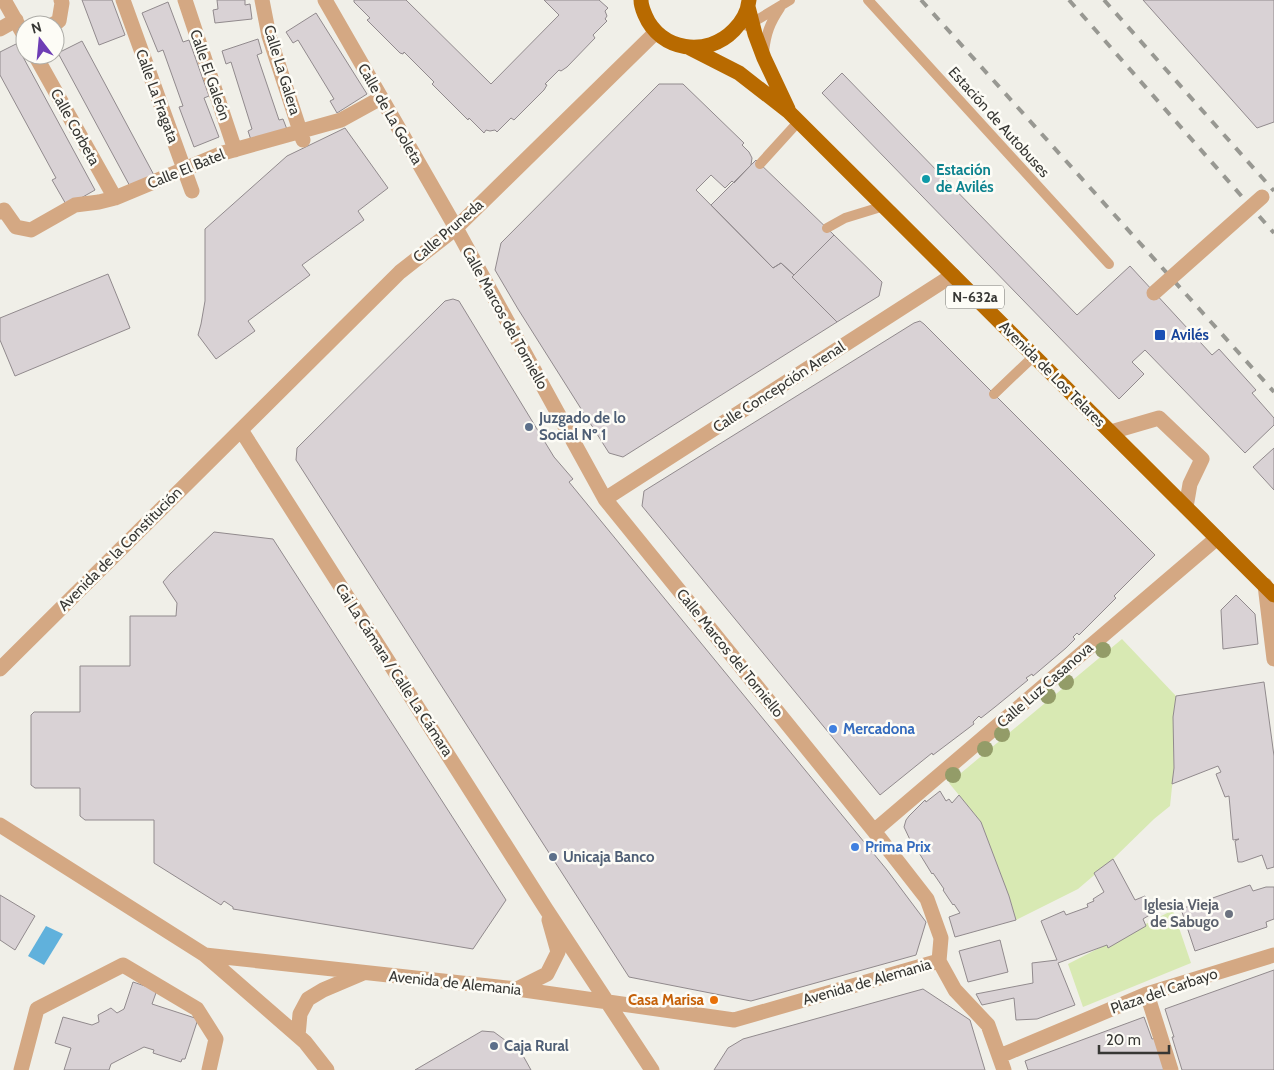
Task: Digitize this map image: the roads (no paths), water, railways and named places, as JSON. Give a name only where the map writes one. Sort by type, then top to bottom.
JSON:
[{"type":"main road","name":"N-632a","points":[[641,0],[641,6],[648,23],[656,32],[671,43],[690,48],[709,46],[727,38],[740,24],[748,4]]},
{"type":"main road","name":"Avenida de Los Telares","points":[[748,4],[752,23],[764,58],[794,116]]},
{"type":"main road","name":"Avenida de Los Telares","points":[[690,48],[738,74],[794,116],[1269,590]]},
{"type":"street","points":[[4,0],[15,18]]},
{"type":"street","points":[[60,15],[62,0]]},
{"type":"street","name":"Calle La Fragata","points":[[123,0],[192,192]]},
{"type":"street","name":"Calle El Galeón","points":[[185,0],[229,152]]},
{"type":"street","name":"Calle La Galera","points":[[262,0],[269,36],[302,136]]},
{"type":"street","name":"Calle de La Goleta","points":[[325,0],[456,228]]},
{"type":"street","points":[[0,30],[15,21]]},
{"type":"street","name":"Calle Pruneda","points":[[241,430],[400,272],[456,228],[656,32]]},
{"type":"street","name":"Calle Corbeta","points":[[41,65],[115,198]]},
{"type":"street","name":"Calle El Batel","points":[[0,212],[4,210],[16,227],[31,230],[75,205],[115,198],[229,152],[302,136],[341,120],[381,98]]},
{"type":"street","points":[[1154,292],[1262,197]]},
{"type":"street","name":"Calle Marcos del Torniello","points":[[456,228],[605,499],[927,898],[941,938],[939,961]]},
{"type":"street","name":"Calle Concepción Arenal","points":[[605,499],[953,275]]},
{"type":"street","points":[[1111,432],[1159,418],[1202,459],[1190,484],[1186,507]]},
{"type":"street","name":"Avenida de la Constitución","points":[[0,668],[241,430]]},
{"type":"street","name":"Cai La Cámara / Calle La Cámara","points":[[241,430],[546,909],[652,1070]]},
{"type":"street","name":"Calle Luz Casanova","points":[[874,831],[1217,538]]},
{"type":"street","points":[[1269,590],[1274,659]]},
{"type":"street","name":"Avenida de Alemania","points":[[0,825],[205,955],[518,989],[734,1020],[939,961]]},
{"type":"street","name":"Cai La Cámara / Calle La Cámara","points":[[518,989],[547,974],[558,952],[546,909]]},
{"type":"street","points":[[205,955],[305,1042],[327,1070]]},
{"type":"street","name":"Plaza del Carbayo","points":[[1002,1063],[1147,994],[1274,955]]},
{"type":"street","points":[[939,961],[955,990],[988,1025],[1002,1063]]},
{"type":"street","points":[[22,1070],[37,1009],[123,965],[197,1009],[216,1040],[209,1070]]},
{"type":"street","points":[[298,1036],[300,1014],[308,999],[324,990],[365,973]]},
{"type":"street","points":[[1147,994],[1171,1070]]},
{"type":"lane","name":"Estación de Autobuses","points":[[868,0],[1109,264]]},
{"type":"lane","points":[[727,38],[785,3]]},
{"type":"lane","points":[[764,58],[765,40],[770,24],[785,3]]},
{"type":"lane","points":[[760,164],[794,116]]},
{"type":"lane","points":[[827,228],[846,218],[884,206]]},
{"type":"lane","points":[[994,394],[1034,356]]},
{"type":"water","points":[[46,926],[63,934],[44,965],[28,956]]},
{"type":"railway","points":[[921,0],[1274,392]]},
{"type":"railway","points":[[1069,0],[1274,233]]},
{"type":"railway","points":[[1104,0],[1274,191]]},
{"type":"place","name":"Estación de Avilés","points":[[926,179]]},
{"type":"place","name":"Avilés","points":[[1160,335]]},
{"type":"place","name":"Juzgado de lo Social Nº 1","points":[[529,427]]},
{"type":"place","name":"Mercadona","points":[[833,729]]},
{"type":"place","name":"Prima Prix","points":[[855,847]]},
{"type":"place","name":"Unicaja Banco","points":[[553,857]]},
{"type":"place","name":"Iglesia Vieja de Sabugo","points":[[1229,914]]},
{"type":"place","name":"Casa Marisa","points":[[714,1000]]},
{"type":"place","name":"Caja Rural","points":[[494,1046]]}]
